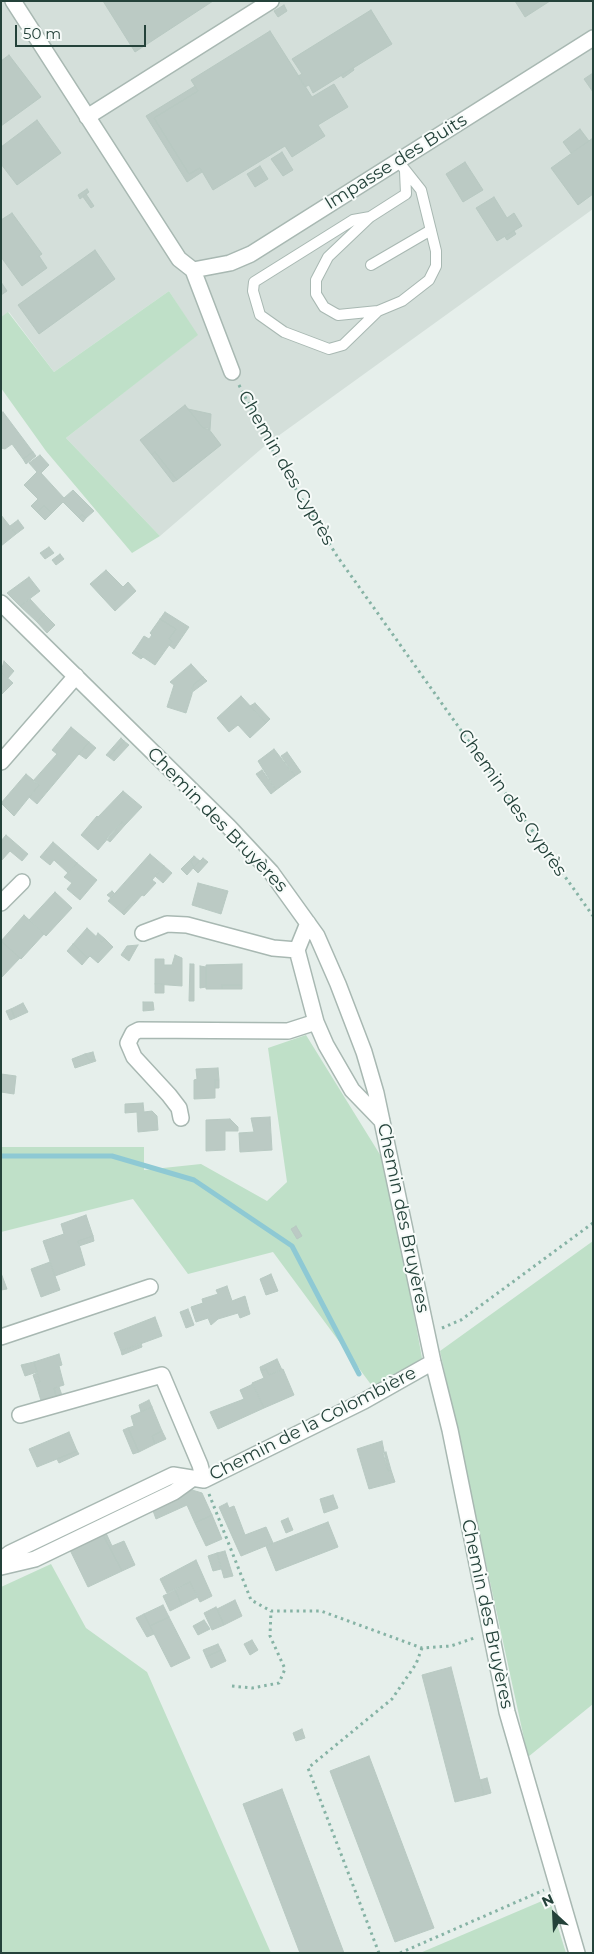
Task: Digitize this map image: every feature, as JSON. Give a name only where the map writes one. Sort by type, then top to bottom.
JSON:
[{"type":"street","name":"Chemin des Cyprès","points":[[13,1],[179,259],[193,270],[232,372]]},
{"type":"street","points":[[87,116],[271,1]]},
{"type":"street","name":"Impasse des Buits","points":[[193,270],[208,269],[230,263],[251,254],[401,166],[593,38]]},
{"type":"street","name":"Chemin des Bruyères","points":[[1,603],[271,872],[317,936],[352,1017],[364,1052],[383,1122],[433,1362],[450,1430],[507,1712],[577,1953]]},
{"type":"street","points":[[1,762],[76,676]]},
{"type":"street","points":[[1,903],[22,882]]},
{"type":"street","points":[[308,923],[297,950],[316,1022],[326,1045],[352,1090],[383,1122]]},
{"type":"street","points":[[143,933],[167,924],[187,925],[273,948],[297,950]]},
{"type":"street","points":[[181,1118],[179,1108],[169,1095],[134,1057],[128,1043],[133,1033],[139,1030],[288,1031],[316,1022]]},
{"type":"street","points":[[1,1337],[150,1287]]},
{"type":"street","name":"Chemin de la Colombière","points":[[1,1567],[35,1559],[364,1400],[433,1362]]},
{"type":"street","points":[[20,1415],[162,1375],[200,1465],[198,1480]]},
{"type":"street","name":"Chemin de la Colombière","points":[[1,1560],[10,1553],[173,1475],[198,1480]]},
{"type":"lane","points":[[401,166],[421,190],[436,251],[436,266],[428,280],[402,301],[378,311],[338,315],[324,307],[316,294],[316,280],[328,257],[370,217],[406,194],[401,166]]},
{"type":"lane","points":[[370,217],[352,220],[254,282],[253,291],[260,315],[284,332],[329,349],[342,345],[378,311]]},
{"type":"lane","points":[[371,265],[431,230]]},
{"type":"path","name":"Chemin des Cyprès","points":[[232,372],[276,457],[337,556],[593,916]]},
{"type":"path","points":[[428,1335],[461,1320],[593,1223]]},
{"type":"path","points":[[198,1480],[251,1600],[271,1611],[321,1611],[422,1648],[450,1646],[490,1634]]},
{"type":"path","points":[[232,1686],[252,1688],[279,1683],[285,1669],[270,1636],[271,1611]]},
{"type":"path","points":[[379,1953],[308,1768],[392,1699],[416,1664],[422,1648]]},
{"type":"path","points":[[400,1953],[556,1884]]},
{"type":"shaded area","points":[[1,1],[593,1],[593,209],[267,444],[160,536],[66,438],[197,335],[169,291],[54,372],[9,312],[1,317]]},
{"type":"green space","points":[[169,291],[198,335],[66,438],[160,536],[132,553],[46,451],[1,388],[1,317],[8,312],[54,372]]},
{"type":"green space","points":[[306,1035],[387,1166],[422,1358],[375,1390],[273,1252],[188,1274],[133,1199],[1,1232],[1,1147],[144,1147],[144,1170],[201,1164],[267,1201],[287,1182],[268,1048]]},
{"type":"green space","points":[[593,1241],[593,1704],[528,1757],[440,1351]]},
{"type":"green space","points":[[51,1564],[86,1628],[147,1672],[271,1953],[1,1953],[1,1587]]},
{"type":"green space","points":[[549,1898],[566,1953],[420,1953]]},
{"type":"building","points":[[103,1],[213,1],[135,52]]},
{"type":"building","points":[[515,1],[550,1],[525,17]]},
{"type":"building","points":[[284,5],[287,11],[278,17],[274,11]]},
{"type":"building","points":[[371,10],[392,44],[313,93],[309,85],[305,87],[298,76],[302,74],[292,59]]},
{"type":"building","points":[[270,31],[312,97],[334,84],[348,107],[318,125],[325,136],[292,157],[285,146],[213,190],[200,168],[189,174],[154,118],[198,91],[191,80]]},
{"type":"building","points":[[9,55],[41,97],[1,126],[1,61]]},
{"type":"building","points":[[353,68],[354,70],[343,78],[341,75]]},
{"type":"building","points":[[593,73],[593,92],[584,79]]},
{"type":"building","points":[[195,86],[198,91],[154,118],[189,174],[200,168],[202,172],[187,182],[146,116]]},
{"type":"building","points":[[37,120],[61,153],[17,185],[1,164],[1,147]]},
{"type":"building","points":[[580,129],[589,141],[571,153],[563,142]]},
{"type":"building","points":[[593,138],[593,194],[578,205],[551,168]]},
{"type":"building","points":[[282,152],[293,170],[283,176],[271,159]]},
{"type":"building","points":[[465,162],[483,190],[463,202],[446,174]]},
{"type":"building","points":[[260,166],[268,179],[255,187],[247,174]]},
{"type":"building","points":[[87,189],[89,192],[80,199],[78,195]]},
{"type":"building","points":[[86,194],[94,206],[91,208],[83,197]]},
{"type":"building","points":[[494,197],[507,218],[514,213],[522,226],[497,241],[476,208]]},
{"type":"building","points":[[12,213],[42,254],[39,256],[47,268],[22,286],[1,257],[1,220]]},
{"type":"building","points":[[514,231],[516,234],[507,240],[505,237]]},
{"type":"building","points":[[95,250],[115,279],[39,334],[18,305]]},
{"type":"building","points":[[1,282],[7,291],[1,295]]},
{"type":"building","points":[[185,405],[203,428],[208,428],[221,445],[177,480],[155,452],[152,455],[140,440]]},
{"type":"building","points":[[188,409],[211,414],[210,430],[203,428]]},
{"type":"building","points":[[3,412],[33,452],[23,459],[12,444],[5,449],[1,448],[1,413]]},
{"type":"building","points":[[33,452],[36,456],[26,464],[23,459]]},
{"type":"building","points":[[155,452],[177,480],[173,482],[152,455]]},
{"type":"building","points":[[40,455],[49,465],[41,473],[64,498],[73,490],[94,511],[86,518],[82,515],[79,518],[63,502],[52,513],[44,506],[37,512],[31,506],[38,499],[24,485],[37,472],[29,463]]},
{"type":"building","points":[[44,506],[52,513],[45,520],[37,512]]},
{"type":"building","points":[[1,515],[16,534],[1,546]]},
{"type":"building","points":[[82,515],[86,518],[83,522],[79,518]]},
{"type":"building","points":[[18,520],[24,528],[16,534],[10,526]]},
{"type":"building","points":[[49,547],[54,553],[45,559],[40,553]]},
{"type":"building","points":[[60,554],[64,559],[56,565],[52,560]]},
{"type":"building","points":[[106,570],[123,587],[128,582],[136,591],[115,611],[90,584]]},
{"type":"building","points":[[29,577],[40,591],[20,606],[7,593]]},
{"type":"building","points":[[30,599],[44,614],[37,622],[20,606]]},
{"type":"building","points":[[165,612],[189,627],[174,649],[169,645],[172,641],[169,639],[176,629],[160,619]]},
{"type":"building","points":[[44,614],[55,625],[47,633],[37,622]]},
{"type":"building","points":[[160,619],[176,629],[169,639],[172,641],[155,665],[134,651],[144,636],[149,639],[152,635],[150,633]]},
{"type":"building","points":[[134,651],[143,657],[141,659],[132,653]]},
{"type":"building","points":[[4,661],[14,671],[8,678],[1,672]]},
{"type":"building","points":[[191,664],[203,677],[193,685],[186,713],[167,707],[174,685],[170,682]]},
{"type":"building","points":[[1,672],[13,683],[2,694],[1,693]]},
{"type":"building","points":[[203,677],[207,681],[191,693],[193,685]]},
{"type":"building","points":[[241,696],[266,723],[250,738],[238,725],[229,732],[217,718]]},
{"type":"building","points":[[255,703],[270,719],[266,723],[250,706]]},
{"type":"building","points":[[71,727],[89,742],[37,804],[29,797],[39,785],[33,781],[57,754],[52,750]]},
{"type":"building","points":[[121,738],[124,741],[109,757],[106,755]]},
{"type":"building","points":[[124,741],[129,745],[114,761],[109,757]]},
{"type":"building","points":[[89,742],[96,748],[86,759],[79,754]]},
{"type":"building","points":[[274,749],[295,776],[276,790],[258,761]]},
{"type":"building","points":[[287,752],[301,772],[295,776],[281,756]]},
{"type":"building","points":[[262,770],[276,790],[271,794],[256,774]]},
{"type":"building","points":[[26,774],[39,785],[14,816],[1,803]]},
{"type":"building","points":[[123,791],[142,807],[125,825],[122,822],[98,850],[81,835],[97,816]]},
{"type":"building","points":[[122,822],[125,825],[110,842],[106,839]]},
{"type":"building","points":[[6,835],[28,854],[22,861],[10,851],[1,861],[1,841]]},
{"type":"building","points":[[53,842],[77,863],[68,873],[54,860],[50,865],[40,857]]},
{"type":"building","points":[[150,854],[164,866],[152,880],[156,883],[144,896],[142,895],[135,903],[133,901],[122,913],[108,901]]},
{"type":"building","points":[[194,856],[191,862],[194,867],[187,875],[181,869]]},
{"type":"building","points":[[195,857],[200,861],[194,867],[191,862]]},
{"type":"building","points":[[203,858],[208,862],[198,873],[193,868]]},
{"type":"building","points":[[77,863],[97,880],[80,900],[67,889],[72,883],[64,877]]},
{"type":"building","points":[[164,866],[172,873],[163,883],[155,876]]},
{"type":"building","points":[[198,883],[228,891],[221,914],[192,905]]},
{"type":"building","points":[[112,891],[115,894],[111,898],[107,895]]},
{"type":"building","points":[[55,892],[72,908],[46,936],[29,920]]},
{"type":"building","points":[[133,901],[135,903],[124,915],[122,913]]},
{"type":"building","points":[[24,915],[44,934],[21,959],[1,941]]},
{"type":"building","points":[[87,928],[102,942],[105,939],[113,947],[98,963],[90,956],[88,958],[73,944]]},
{"type":"building","points":[[98,933],[105,939],[102,942],[96,937]]},
{"type":"building","points":[[1,941],[20,958],[1,978]]},
{"type":"building","points":[[73,944],[88,958],[82,965],[67,951]]},
{"type":"building","points":[[138,945],[129,961],[121,955],[127,946]]},
{"type":"building","points":[[175,955],[182,958],[182,986],[155,984],[155,959],[164,959],[164,965],[172,965]]},
{"type":"building","points":[[190,964],[194,964],[194,1001],[189,1001]]},
{"type":"building","points":[[242,964],[242,985],[222,985],[222,989],[206,989],[206,965]]},
{"type":"building","points":[[200,966],[206,967],[206,987],[200,988]]},
{"type":"building","points":[[155,984],[164,984],[164,993],[155,993]]},
{"type":"building","points":[[222,985],[242,985],[242,989],[222,989]]},
{"type":"building","points":[[143,1002],[153,1002],[154,1010],[143,1011]]},
{"type":"building","points":[[23,1003],[28,1012],[15,1018],[11,1009]]},
{"type":"building","points":[[11,1009],[15,1018],[10,1020],[6,1011]]},
{"type":"building","points":[[93,1052],[95,1059],[90,1061],[85,1054]]},
{"type":"building","points":[[85,1054],[90,1061],[95,1059],[96,1061],[75,1068],[72,1059]]},
{"type":"building","points":[[218,1068],[219,1080],[215,1080],[215,1098],[194,1099],[194,1080],[197,1079],[196,1069]]},
{"type":"building","points":[[1,1074],[16,1076],[14,1094],[1,1092]]},
{"type":"building","points":[[215,1080],[219,1080],[219,1088],[215,1088]]},
{"type":"building","points":[[143,1103],[144,1112],[152,1111],[157,1116],[158,1130],[138,1132],[137,1112],[125,1113],[125,1104]]},
{"type":"building","points":[[270,1117],[272,1150],[240,1152],[239,1133],[254,1132],[251,1118]]},
{"type":"building","points":[[230,1119],[238,1127],[238,1131],[225,1131],[225,1150],[206,1151],[206,1120]]},
{"type":"building","points":[[86,1215],[93,1236],[78,1241],[85,1265],[55,1276],[43,1241],[64,1234],[61,1224]]},
{"type":"building","points":[[296,1226],[302,1236],[297,1239],[291,1229]]},
{"type":"building","points":[[93,1236],[94,1241],[79,1246],[78,1241]]},
{"type":"building","points":[[50,1262],[60,1290],[41,1297],[31,1269]]},
{"type":"building","points":[[1,1273],[7,1289],[1,1290]]},
{"type":"building","points":[[271,1274],[278,1291],[266,1295],[260,1279]]},
{"type":"building","points":[[227,1286],[232,1301],[245,1296],[250,1314],[240,1318],[238,1313],[218,1319],[211,1325],[208,1318],[196,1322],[191,1307],[203,1303],[202,1299],[218,1294],[216,1290]]},
{"type":"building","points":[[188,1309],[194,1325],[186,1328],[180,1312]]},
{"type":"building","points":[[155,1317],[162,1336],[121,1351],[114,1333]]},
{"type":"building","points":[[141,1343],[142,1347],[122,1355],[121,1351]]},
{"type":"building","points":[[59,1354],[62,1365],[59,1366],[64,1385],[54,1388],[57,1400],[42,1404],[36,1384],[40,1382],[34,1362]]},
{"type":"building","points":[[277,1359],[282,1370],[269,1375],[266,1369],[261,1371],[260,1367]]},
{"type":"building","points":[[34,1362],[37,1372],[25,1376],[21,1365]]},
{"type":"building","points":[[266,1369],[269,1375],[283,1369],[294,1395],[264,1408],[252,1383],[264,1378],[261,1371]]},
{"type":"building","points":[[37,1373],[40,1382],[36,1384],[33,1375]]},
{"type":"building","points":[[253,1384],[264,1408],[218,1429],[210,1412],[244,1399],[240,1390]]},
{"type":"building","points":[[59,1387],[63,1398],[57,1400],[54,1388]]},
{"type":"building","points":[[149,1400],[152,1407],[141,1412],[139,1405]]},
{"type":"building","points":[[152,1407],[162,1431],[152,1436],[155,1444],[139,1452],[128,1428],[134,1426],[131,1416]]},
{"type":"building","points":[[128,1428],[139,1452],[133,1454],[123,1430]]},
{"type":"building","points":[[162,1431],[166,1439],[155,1444],[152,1436]]},
{"type":"building","points":[[69,1432],[77,1451],[37,1467],[29,1449]]},
{"type":"building","points":[[382,1441],[388,1471],[391,1470],[395,1482],[369,1489],[357,1449]]},
{"type":"building","points":[[77,1451],[79,1454],[59,1463],[57,1459]]},
{"type":"building","points":[[386,1452],[391,1470],[388,1471],[383,1453]]},
{"type":"building","points":[[192,1490],[202,1493],[212,1515],[195,1523],[187,1505],[156,1519],[152,1508]]},
{"type":"building","points":[[333,1495],[338,1508],[324,1513],[320,1499]]},
{"type":"building","points":[[227,1503],[229,1508],[234,1506],[245,1535],[266,1527],[273,1543],[241,1556],[219,1507]]},
{"type":"building","points":[[212,1515],[222,1539],[206,1546],[195,1523]]},
{"type":"building","points":[[288,1518],[293,1530],[286,1533],[281,1521]]},
{"type":"building","points":[[328,1522],[338,1547],[276,1571],[266,1546]]},
{"type":"building","points":[[106,1533],[112,1546],[124,1541],[135,1565],[122,1571],[103,1535]]},
{"type":"building","points":[[103,1535],[122,1571],[88,1587],[70,1550]]},
{"type":"building","points":[[225,1551],[233,1576],[224,1578],[217,1553]]},
{"type":"building","points":[[217,1553],[221,1569],[213,1571],[208,1556]]},
{"type":"building","points":[[196,1560],[212,1596],[200,1602],[190,1582],[167,1593],[160,1579]]},
{"type":"building","points":[[190,1582],[198,1597],[182,1605],[175,1590]]},
{"type":"building","points":[[175,1590],[182,1605],[170,1611],[163,1596]]},
{"type":"building","points":[[235,1600],[242,1616],[224,1625],[217,1609]]},
{"type":"building","points":[[163,1605],[169,1617],[150,1626],[144,1614]]},
{"type":"building","points":[[216,1607],[224,1625],[212,1630],[204,1613]]},
{"type":"building","points":[[144,1614],[154,1634],[147,1637],[136,1618]]},
{"type":"building","points":[[169,1617],[190,1658],[171,1667],[150,1626]]},
{"type":"building","points":[[204,1620],[210,1629],[198,1635],[193,1626]]},
{"type":"building","points":[[252,1640],[258,1650],[250,1655],[244,1644]]},
{"type":"building","points":[[218,1644],[221,1650],[206,1657],[203,1650]]},
{"type":"building","points":[[221,1650],[226,1661],[211,1668],[206,1657]]},
{"type":"building","points":[[451,1667],[484,1795],[455,1802],[422,1675]]},
{"type":"building","points":[[302,1729],[305,1738],[296,1741],[293,1733]]},
{"type":"building","points":[[369,1756],[434,1928],[395,1942],[330,1771]]},
{"type":"building","points":[[487,1778],[491,1793],[484,1795],[480,1780]]},
{"type":"building","points":[[282,1789],[344,1953],[300,1953],[243,1804]]},
{"type":"waterway","points":[[1,1156],[112,1156],[194,1180],[292,1246],[359,1374]]}]
